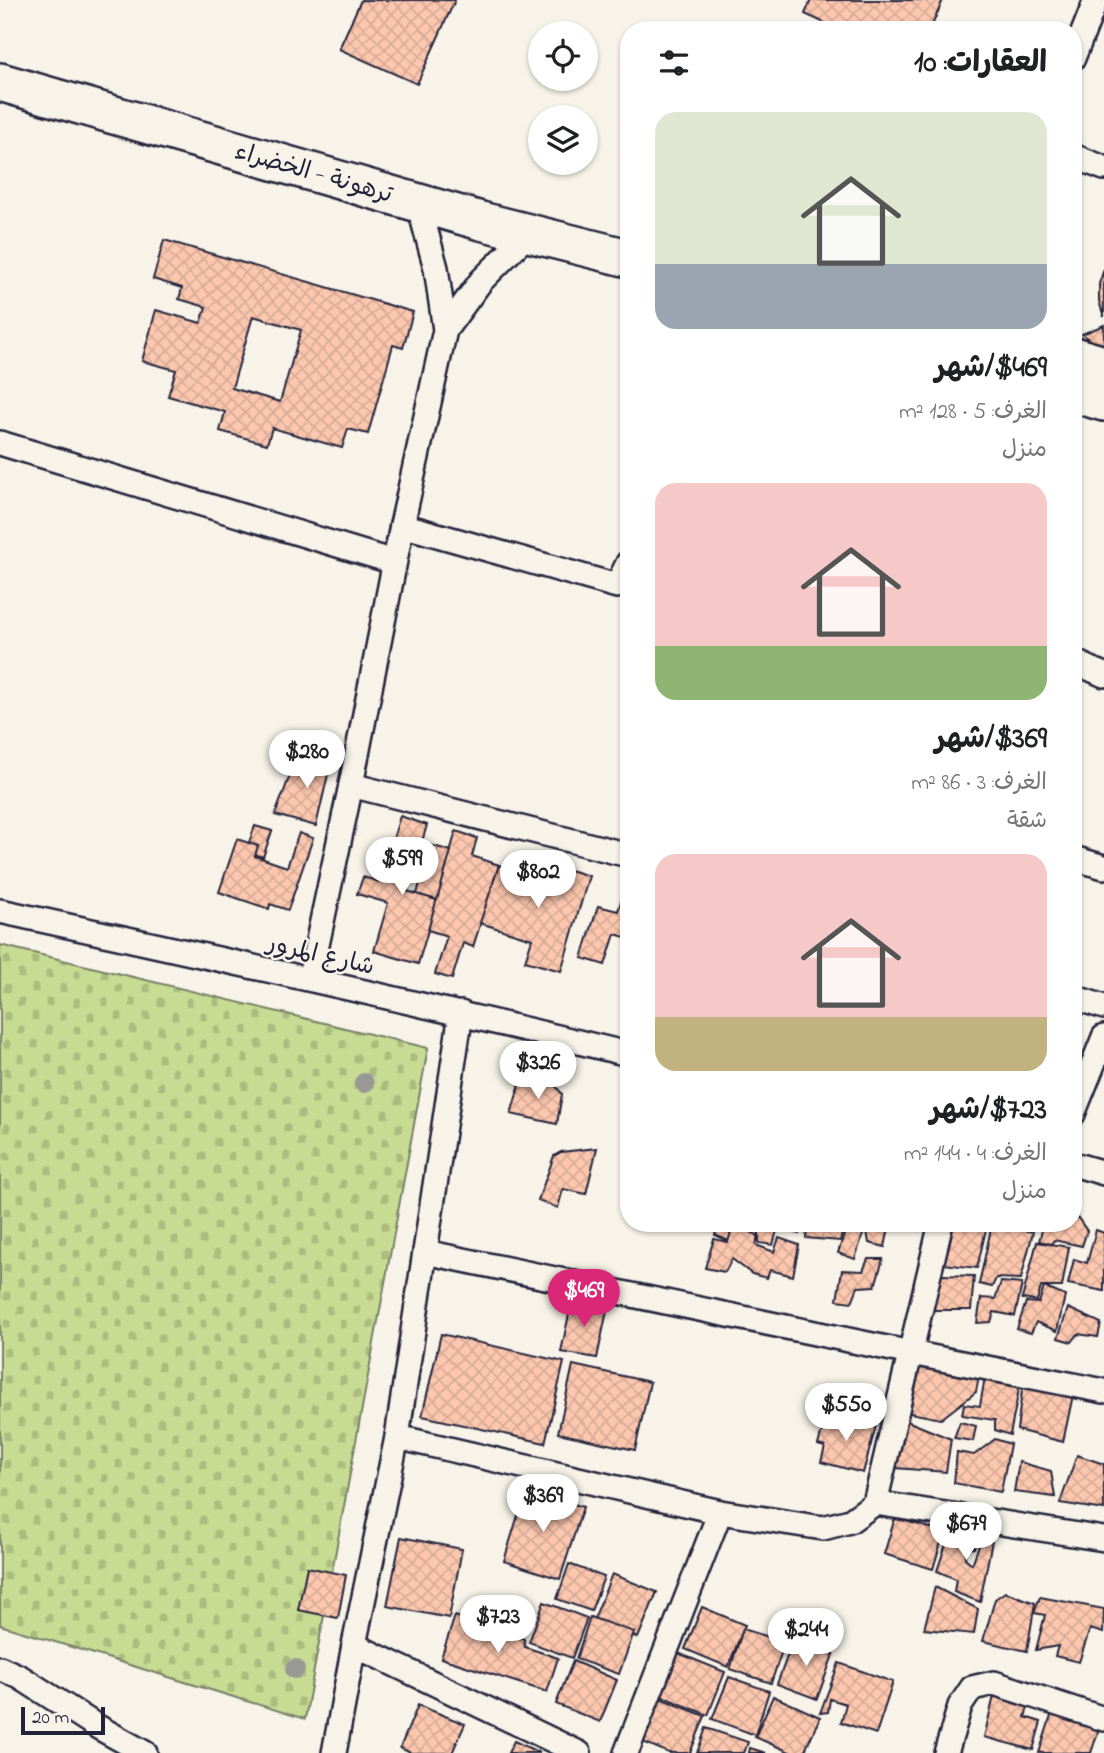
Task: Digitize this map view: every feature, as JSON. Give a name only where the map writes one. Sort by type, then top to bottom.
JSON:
[{"type":"highway","name":"ترهونة - الخضراء","points":[[0,82],[481,221],[620,256]]},
{"type":"highway","points":[[1082,359],[1104,365]]},
{"type":"highway","points":[[1082,396],[1104,402]]},
{"type":"street","points":[[1082,35],[1096,0]]},
{"type":"street","points":[[1082,159],[1104,168]]},
{"type":"street","points":[[310,978],[351,785],[401,525],[444,330],[436,268],[418,202]]},
{"type":"street","points":[[444,330],[481,281],[529,233]]},
{"type":"street","points":[[0,443],[394,562]]},
{"type":"street","points":[[401,525],[617,586],[620,580]]},
{"type":"street","points":[[1082,665],[1104,675]]},
{"type":"street","points":[[351,785],[620,853]]},
{"type":"street","points":[[1082,861],[1104,867]]},
{"type":"street","name":"شارع المرور","points":[[0,911],[310,978],[620,1052]]},
{"type":"street","points":[[1082,1000],[1104,1007]]},
{"type":"street","points":[[334,1753],[397,1437],[461,1013]]},
{"type":"street","points":[[1082,1092],[1104,1037]]},
{"type":"street","points":[[1082,1167],[1104,1173]]},
{"type":"street","points":[[397,1437],[720,1512],[823,1528],[850,1521],[875,1503],[939,1232]]},
{"type":"street","points":[[425,1252],[1104,1391]]},
{"type":"street","points":[[875,1503],[1104,1539]]},
{"type":"street","points":[[626,1753],[720,1512]]},
{"type":"street","points":[[354,1645],[579,1753]]},
{"type":"street","points":[[0,1668],[20,1677],[98,1727],[145,1753]]},
{"type":"street","points":[[946,1753],[960,1706],[972,1688],[994,1684],[1104,1718]]},
{"type":"green space","points":[[0,945],[428,1048],[305,1719],[0,1625]]},
{"type":"building","points":[[361,0],[455,0],[417,84],[339,49]]},
{"type":"building","points":[[811,0],[943,0],[934,21],[820,21],[805,14]]},
{"type":"building","points":[[164,240],[413,312],[403,348],[393,345],[368,434],[348,429],[342,448],[272,428],[267,444],[220,431],[225,412],[168,396],[176,370],[142,361],[156,310],[201,323],[206,307],[179,299],[182,288],[153,279]],"holes":[[[253,316],[301,330],[280,402],[232,388]]]},
{"type":"building","points":[[1104,269],[1104,317],[1099,301],[1099,284]]},
{"type":"building","points":[[1104,325],[1104,349],[1082,334]]},
{"type":"building","points":[[317,743],[333,753],[316,826],[275,815],[292,770],[306,775]]},
{"type":"building","points":[[400,816],[427,825],[407,891],[437,900],[418,964],[374,951],[388,903],[357,894],[363,877],[380,882]]},
{"type":"building","points":[[255,826],[272,831],[263,857],[246,851]]},
{"type":"building","points":[[456,831],[477,838],[472,856],[499,865],[473,947],[463,943],[452,979],[435,974],[447,936],[428,930]]},
{"type":"building","points":[[299,833],[313,838],[288,910],[270,904],[269,909],[219,892],[237,839],[258,846],[255,856],[287,867]]},
{"type":"building","points":[[430,845],[451,851],[437,900],[417,894]]},
{"type":"building","points":[[544,862],[589,876],[561,971],[525,961],[532,939],[480,923],[499,865],[539,881]]},
{"type":"building","points":[[620,904],[620,936],[615,934],[605,965],[582,958],[598,906],[618,911]]},
{"type":"building","points":[[522,1077],[555,1085],[562,1094],[557,1124],[511,1114]]},
{"type":"building","points":[[597,1148],[586,1194],[563,1189],[558,1208],[538,1200],[554,1156],[561,1152]]},
{"type":"building","points":[[1082,1224],[1087,1231],[1082,1246],[1054,1240],[1051,1244],[1039,1241],[1042,1232],[1082,1232]]},
{"type":"building","points":[[1096,1230],[1104,1233],[1104,1291],[1068,1284],[1074,1259],[1087,1263]]},
{"type":"building","points":[[716,1232],[739,1232],[733,1243],[715,1235]]},
{"type":"building","points":[[731,1232],[750,1232],[758,1235],[756,1245],[774,1252],[779,1238],[799,1245],[793,1276],[770,1270],[767,1278],[752,1274],[732,1259],[725,1272],[705,1268],[714,1239],[728,1242]]},
{"type":"building","points":[[759,1232],[777,1232],[773,1245],[759,1243]]},
{"type":"building","points":[[807,1232],[842,1232],[840,1241],[806,1238]]},
{"type":"building","points":[[845,1232],[864,1232],[855,1259],[838,1253]]},
{"type":"building","points":[[867,1232],[888,1232],[885,1247],[869,1243]]},
{"type":"building","points":[[948,1232],[985,1232],[977,1268],[943,1264]]},
{"type":"building","points":[[990,1232],[1033,1232],[1021,1279],[996,1278],[992,1287],[979,1284]]},
{"type":"building","points":[[1037,1242],[1069,1247],[1062,1287],[1041,1287],[1037,1301],[1022,1299]]},
{"type":"building","points":[[868,1259],[883,1259],[875,1286],[858,1287],[852,1302],[837,1300],[842,1270],[863,1271]]},
{"type":"building","points":[[941,1275],[974,1276],[971,1310],[930,1310]]},
{"type":"building","points":[[1001,1282],[1022,1284],[1015,1316],[994,1312],[991,1322],[977,1323],[981,1298],[995,1299]]},
{"type":"building","points":[[1044,1287],[1065,1296],[1057,1331],[1036,1322],[1031,1333],[1017,1329],[1026,1302],[1039,1303]]},
{"type":"building","points":[[572,1300],[608,1306],[597,1358],[561,1352]]},
{"type":"building","points":[[1068,1308],[1101,1323],[1098,1337],[1078,1334],[1072,1342],[1058,1338]]},
{"type":"building","points":[[441,1334],[564,1362],[545,1443],[422,1416]]},
{"type":"building","points":[[573,1365],[650,1382],[635,1450],[558,1433]]},
{"type":"building","points":[[916,1365],[980,1371],[976,1392],[941,1419],[905,1412]]},
{"type":"building","points":[[985,1377],[1020,1384],[1010,1435],[995,1430],[995,1420],[962,1415],[964,1404],[980,1406]]},
{"type":"building","points":[[1023,1383],[1073,1395],[1063,1442],[1017,1430]]},
{"type":"building","points":[[827,1413],[876,1426],[863,1473],[821,1462],[825,1447],[818,1445]]},
{"type":"building","points":[[907,1421],[951,1439],[946,1472],[896,1468]]},
{"type":"building","points":[[960,1422],[976,1426],[973,1441],[954,1438]]},
{"type":"building","points":[[995,1439],[1010,1444],[1001,1492],[954,1483],[957,1452],[974,1455]]},
{"type":"building","points":[[1077,1455],[1104,1464],[1104,1510],[1060,1503]]},
{"type":"building","points":[[1019,1462],[1051,1471],[1055,1497],[1014,1492]]},
{"type":"building","points":[[526,1489],[583,1507],[560,1579],[504,1561]]},
{"type":"building","points":[[895,1518],[944,1532],[933,1569],[884,1554]]},
{"type":"building","points":[[969,1521],[981,1525],[974,1548],[966,1549],[965,1558],[972,1564],[981,1540],[992,1541],[980,1602],[954,1592],[956,1579],[937,1571],[950,1532],[964,1536]]},
{"type":"building","points":[[401,1537],[462,1549],[449,1618],[387,1606]]},
{"type":"building","points":[[569,1564],[604,1577],[591,1611],[557,1599]]},
{"type":"building","points":[[307,1567],[346,1575],[338,1618],[298,1610]]},
{"type":"building","points":[[612,1574],[657,1592],[638,1638],[594,1619]]},
{"type":"building","points":[[935,1587],[978,1609],[974,1634],[924,1629]]},
{"type":"building","points":[[1005,1592],[1035,1603],[1027,1651],[983,1641],[995,1599]]},
{"type":"building","points":[[1040,1597],[1104,1609],[1103,1633],[1090,1629],[1079,1662],[1055,1656],[1058,1646],[1036,1650],[1045,1615],[1034,1613]]},
{"type":"building","points":[[544,1602],[587,1618],[572,1658],[529,1642]]},
{"type":"building","points":[[702,1607],[745,1625],[728,1667],[685,1649]]},
{"type":"building","points":[[455,1616],[524,1639],[525,1647],[558,1658],[547,1692],[441,1658]]},
{"type":"building","points":[[590,1617],[634,1632],[619,1674],[576,1659]]},
{"type":"building","points":[[743,1629],[785,1642],[771,1683],[730,1669]]},
{"type":"building","points":[[794,1638],[834,1652],[817,1699],[777,1684]]},
{"type":"building","points":[[678,1653],[725,1672],[708,1715],[661,1696]]},
{"type":"building","points":[[573,1661],[617,1680],[600,1722],[556,1704]]},
{"type":"building","points":[[839,1663],[893,1682],[876,1734],[841,1722],[846,1704],[830,1699],[828,1712],[820,1713]]},
{"type":"building","points":[[729,1677],[769,1691],[755,1735],[712,1719]]},
{"type":"building","points":[[995,1692],[1011,1697],[1013,1703],[1028,1707],[1025,1717],[1041,1722],[1033,1750],[984,1737]]},
{"type":"building","points":[[773,1696],[820,1717],[804,1753],[792,1753],[755,1737]]},
{"type":"building","points":[[660,1698],[705,1716],[690,1753],[669,1753],[643,1742]]},
{"type":"building","points":[[418,1705],[465,1724],[452,1753],[411,1753],[400,1748]]},
{"type":"building","points":[[1053,1710],[1100,1726],[1091,1753],[1039,1753]]},
{"type":"building","points":[[706,1728],[748,1742],[744,1753],[697,1753]]},
{"type":"building","points":[[514,1741],[540,1753],[508,1753]]},
{"type":"building","points":[[750,1748],[766,1753],[749,1753]]}]
